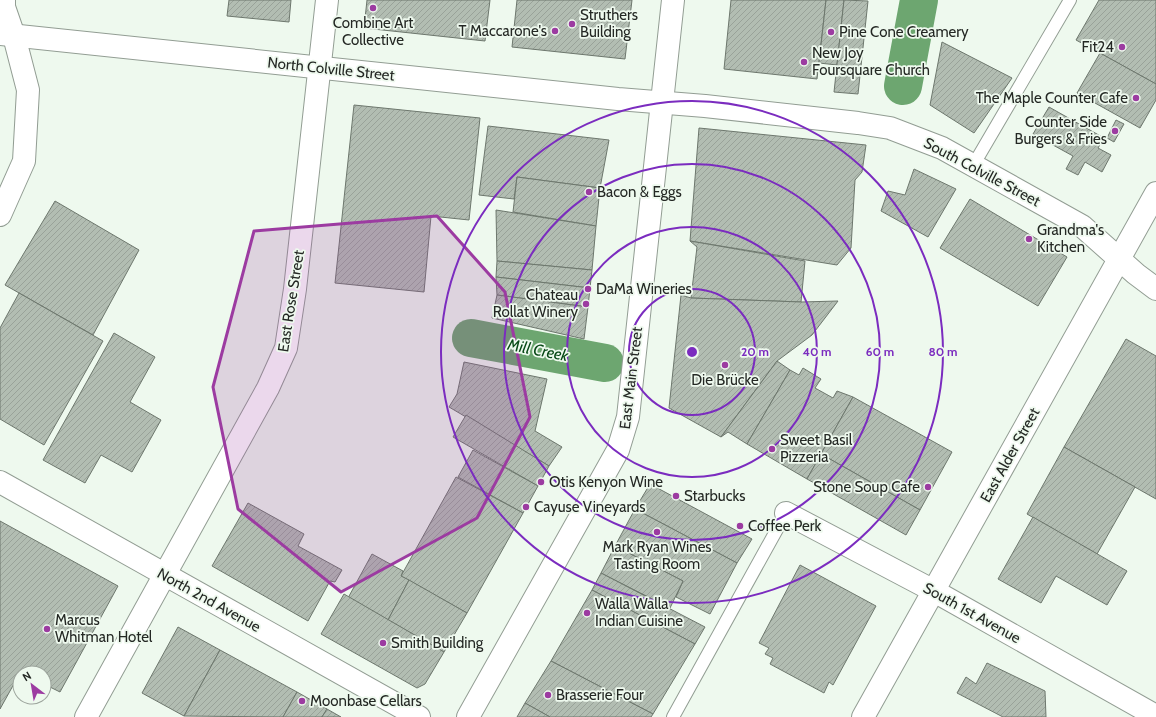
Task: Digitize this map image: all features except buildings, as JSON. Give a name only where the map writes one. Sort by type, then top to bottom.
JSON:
[{"type":"main road","points":[[0,216],[24,161],[28,90],[7,35],[4,0]]},
{"type":"main road","name":"East Rose Street","points":[[86,717],[166,575],[268,388],[286,348],[295,289],[327,0]]},
{"type":"main road","name":"East Main Street","points":[[468,717],[618,450],[624,435],[628,417],[673,0]]},
{"type":"main road","name":"North Colville Street","points":[[7,35],[663,103]]},
{"type":"main road","name":"South Colville Street","points":[[663,103],[843,121],[890,128],[942,148],[974,164],[1082,226],[1119,260],[1156,289]]},
{"type":"main road","name":"East Alder Street","points":[[864,717],[1156,193]]},
{"type":"main road","name":"North 2nd Avenue","points":[[0,482],[419,717]]},
{"type":"main road","name":"South 1st Avenue","points":[[786,513],[934,591],[1156,716]]},
{"type":"lane","points":[[974,164],[1070,0]]},
{"type":"lane","points":[[673,717],[786,513]]},
{"type":"highlighted area","points":[[437,216],[505,292],[530,417],[477,518],[341,592],[238,509],[213,387],[254,231]]},
{"type":"waterway","name":"Mill Creek","points":[[903,86],[919,0]]},
{"type":"waterway","name":"Mill Creek","points":[[471,338],[605,363]]},
{"type":"place","name":"Combine Art Collective","points":[[373,8]]},
{"type":"place","name":"Struthers Building","points":[[572,24]]},
{"type":"place","name":"T Maccarone's","points":[[555,31]]},
{"type":"place","name":"Pine Cone Creamery","points":[[831,32]]},
{"type":"place","name":"Fit24","points":[[1122,47]]},
{"type":"place","name":"New Joy Foursquare Church","points":[[804,62]]},
{"type":"place","name":"The Maple Counter Cafe","points":[[1136,98]]},
{"type":"place","name":"Counter Side Burgers & Fries","points":[[1115,131]]},
{"type":"place","name":"Bacon & Eggs","points":[[589,192]]},
{"type":"place","name":"Grandma's Kitchen","points":[[1029,239]]},
{"type":"place","name":"DaMa Wineries","points":[[588,289]]},
{"type":"place","name":"Chateau Rollat Winery","points":[[586,304]]},
{"type":"place","name":"Die Brücke","points":[[725,365]]},
{"type":"place","name":"Sweet Basil Pizzeria","points":[[772,449]]},
{"type":"place","name":"Otis Kenyon Wine","points":[[541,482]]},
{"type":"place","name":"Stone Soup Cafe","points":[[928,487]]},
{"type":"place","name":"Starbucks","points":[[676,496]]},
{"type":"place","name":"Cayuse Vineyards","points":[[526,507]]},
{"type":"place","name":"Coffee Perk","points":[[740,526]]},
{"type":"place","name":"Mark Ryan Wines Tasting Room","points":[[657,532]]},
{"type":"place","name":"Walla Walla Indian Cuisine","points":[[587,613]]},
{"type":"place","name":"Marcus Whitman Hotel","points":[[47,629]]},
{"type":"place","name":"Smith Building","points":[[383,643]]},
{"type":"place","name":"Brasserie Four","points":[[548,695]]},
{"type":"place","name":"Moonbase Cellars","points":[[302,701]]}]
